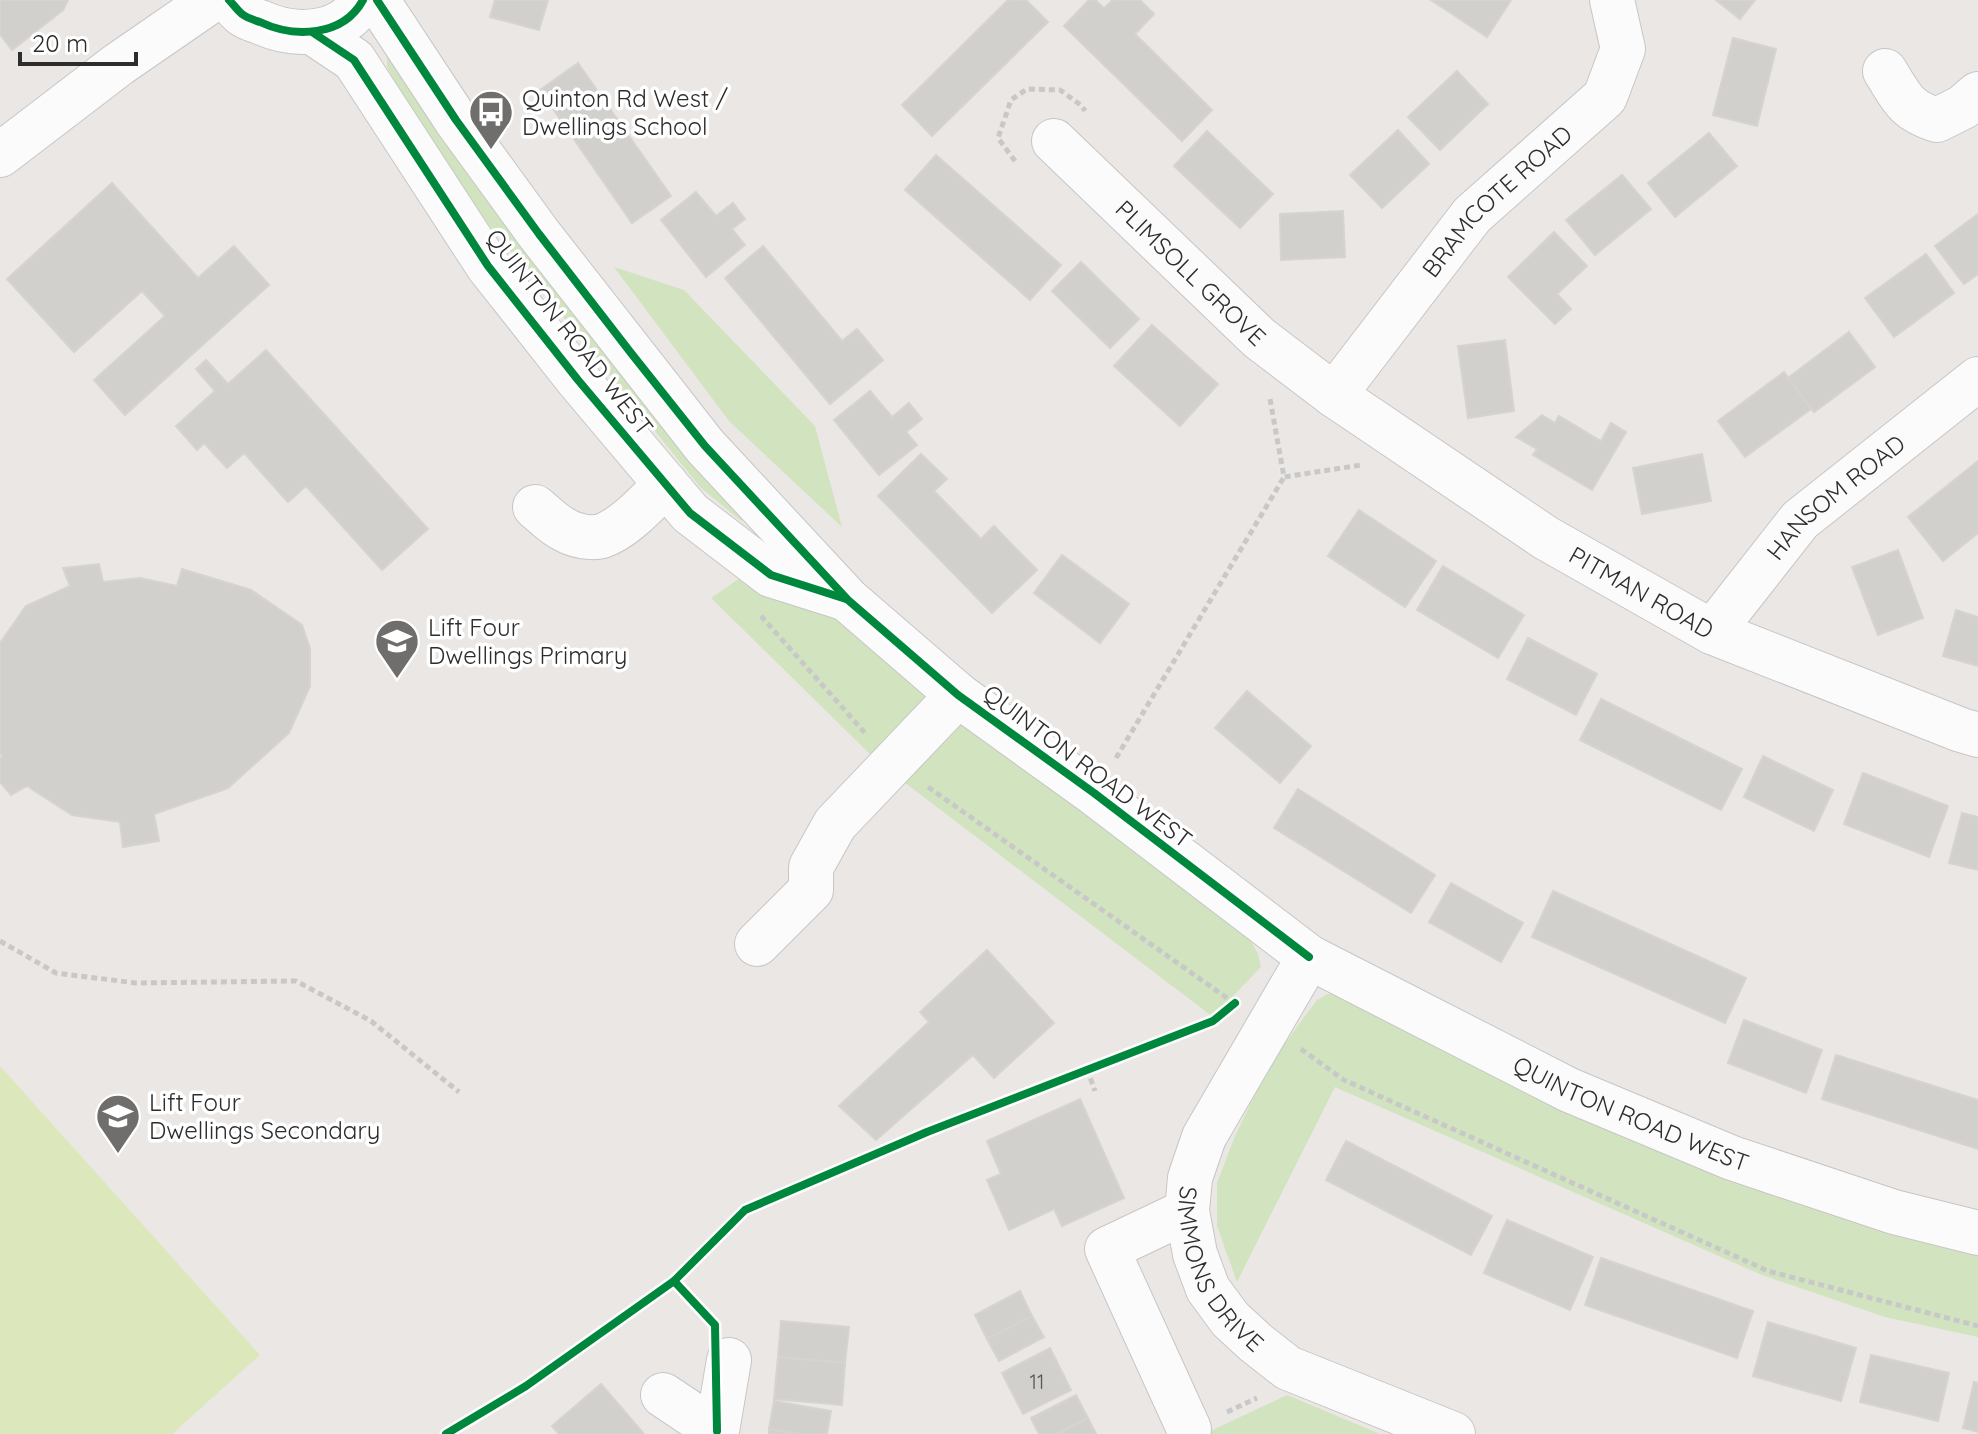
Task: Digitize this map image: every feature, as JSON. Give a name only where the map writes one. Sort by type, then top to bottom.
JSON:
[{"type":"street","points":[[0,155],[119,64],[212,0]]},
{"type":"street","points":[[229,0],[243,15],[274,29],[312,32],[331,28],[347,19],[363,0]]},
{"type":"street","name":"QUINTON ROAD WEST","points":[[377,0],[456,120],[539,234],[705,446],[848,600],[958,695],[1094,793],[1309,957],[1569,1090],[1719,1152],[1894,1212],[1978,1233]]},
{"type":"street","name":"BRAMCOTE ROAD","points":[[1334,395],[1472,215],[1605,97],[1623,49],[1612,0]]},
{"type":"street","name":"QUINTON ROAD WEST","points":[[312,32],[354,60],[488,266],[578,380],[690,513],[771,575],[848,600]]},
{"type":"street","points":[[1885,71],[1907,105],[1920,115],[1937,120],[1963,107],[1978,94]]},
{"type":"street","name":"PLIMSOLL GROVE","points":[[1054,141],[1259,338],[1334,395]]},
{"type":"street","name":"HANSOM ROAD","points":[[1712,632],[1800,520],[1978,379]]},
{"type":"street","name":"PITMAN ROAD","points":[[1334,395],[1546,538],[1712,632],[1978,735]]},
{"type":"street","points":[[535,507],[564,530],[579,536],[601,536],[618,527],[666,484]]},
{"type":"street","points":[[757,944],[811,890],[811,867],[835,824],[958,695]]},
{"type":"street","name":"SIMMONS DRIVE","points":[[1309,957],[1204,1137],[1190,1178],[1187,1211],[1195,1254],[1208,1289],[1230,1319],[1288,1368],[1453,1434]]},
{"type":"street","points":[[1187,1211],[1107,1249],[1189,1429]]},
{"type":"street","points":[[718,1432],[722,1343]]},
{"type":"street","points":[[663,1395],[718,1432]]},
{"type":"path","points":[[1094,793],[1284,477],[1260,346],[1255,341],[1259,338]]},
{"type":"path","points":[[1284,477],[1369,464]]},
{"type":"path","points":[[0,941],[56,973],[82,977],[136,983],[296,981],[371,1021],[459,1092]]},
{"type":"path","points":[[446,1434],[526,1386],[674,1281],[745,1210],[927,1132],[1213,1021],[1235,1003]]},
{"type":"path","points":[[1087,1069],[1095,1091]]},
{"type":"path","points":[[674,1281],[722,1343]]},
{"type":"path","points":[[1189,1429],[1261,1396],[1288,1368]]},
{"type":"green space","points":[[398,49],[751,514],[741,521],[700,487],[450,176],[387,67],[387,56]]},
{"type":"green space","points":[[614,267],[684,290],[815,426],[842,527],[729,421]]},
{"type":"green space","points":[[740,578],[848,622],[937,694],[877,761],[711,598]]},
{"type":"green space","points":[[960,713],[1250,939],[1261,967],[1213,1017],[904,782]]},
{"type":"green space","points":[[1327,994],[1341,994],[1891,1230],[1978,1255],[1978,1337],[1885,1317],[1762,1275],[1335,1087],[1237,1282],[1217,1226],[1217,1183],[1235,1136],[1270,1064],[1316,1001]]},
{"type":"green space","points":[[0,1066],[260,1355],[172,1434],[0,1434]]},
{"type":"green space","points":[[1287,1395],[1380,1434],[1204,1434]]},
{"type":"building","points":[[0,0],[68,0],[63,10],[12,50],[0,34]]},
{"type":"building","points":[[495,0],[548,0],[539,30],[490,17]]},
{"type":"building","points":[[1008,0],[1026,0],[1048,22],[932,136],[902,105]]},
{"type":"building","points":[[1089,0],[1095,0],[1104,8],[1113,0],[1140,0],[1154,14],[1135,34],[1212,110],[1182,141],[1064,26]]},
{"type":"building","points":[[1431,0],[1511,0],[1487,37]]},
{"type":"building","points":[[1716,0],[1755,0],[1740,19]]},
{"type":"building","points":[[1733,38],[1776,49],[1757,126],[1713,115]]},
{"type":"building","points":[[578,63],[671,196],[632,223],[540,90]]},
{"type":"building","points":[[1457,71],[1488,104],[1440,150],[1408,117]]},
{"type":"building","points":[[1398,130],[1429,164],[1382,208],[1350,175]]},
{"type":"building","points":[[1207,131],[1273,194],[1240,228],[1174,166]]},
{"type":"building","points":[[1709,133],[1737,166],[1675,217],[1648,183]]},
{"type":"building","points":[[936,155],[1061,265],[1030,300],[905,190]]},
{"type":"building","points":[[1622,175],[1651,209],[1595,255],[1566,220]]},
{"type":"building","points":[[112,183],[198,278],[234,246],[269,285],[125,415],[94,380],[165,316],[142,291],[74,352],[7,279]]},
{"type":"building","points":[[696,192],[716,216],[733,203],[745,219],[732,229],[745,245],[706,277],[661,220]]},
{"type":"building","points":[[1343,211],[1345,257],[1281,260],[1280,214]]},
{"type":"building","points":[[1978,214],[1978,274],[1964,284],[1935,246]]},
{"type":"building","points":[[1554,232],[1587,266],[1557,294],[1571,309],[1555,324],[1508,277]]},
{"type":"building","points":[[763,246],[842,341],[857,329],[883,360],[830,404],[725,278]]},
{"type":"building","points":[[1926,254],[1954,293],[1894,337],[1865,298]]},
{"type":"building","points":[[1081,262],[1139,319],[1110,348],[1052,291]]},
{"type":"building","points":[[1152,325],[1218,384],[1180,426],[1114,366]]},
{"type":"building","points":[[1849,332],[1875,367],[1814,412],[1788,378]]},
{"type":"building","points":[[1505,340],[1514,411],[1468,418],[1458,346]]},
{"type":"building","points":[[266,350],[428,529],[382,570],[306,486],[288,502],[244,453],[227,468],[204,443],[197,450],[176,426],[215,391],[196,369],[206,360],[228,384]]},
{"type":"building","points":[[1784,372],[1811,409],[1745,457],[1718,421]]},
{"type":"building","points":[[870,391],[892,417],[909,403],[922,419],[906,432],[917,445],[879,475],[834,420]]},
{"type":"building","points":[[1542,415],[1555,423],[1559,416],[1601,441],[1611,423],[1626,432],[1592,490],[1533,455],[1537,449],[1516,437]]},
{"type":"building","points":[[921,454],[947,479],[934,491],[981,539],[994,526],[1037,570],[992,613],[878,496]]},
{"type":"building","points":[[1702,454],[1711,501],[1642,514],[1633,468]]},
{"type":"building","points":[[1978,461],[1978,533],[1943,561],[1908,517]]},
{"type":"building","points":[[1359,510],[1436,561],[1405,607],[1328,556]]},
{"type":"building","points":[[1898,550],[1923,618],[1878,635],[1852,567]]},
{"type":"building","points":[[1062,555],[1129,604],[1100,643],[1034,593]]},
{"type":"building","points":[[99,564],[103,582],[140,578],[177,586],[182,569],[251,590],[302,625],[310,649],[310,686],[289,733],[228,788],[154,814],[159,841],[123,847],[120,822],[72,815],[27,786],[11,795],[0,782],[0,758],[3,757],[0,753],[0,643],[26,606],[70,586],[63,568]]},
{"type":"building","points":[[1443,566],[1524,615],[1498,658],[1417,610]]},
{"type":"building","points":[[1956,610],[1978,617],[1978,666],[1943,656]]},
{"type":"building","points":[[1528,638],[1597,674],[1576,715],[1507,679]]},
{"type":"building","points":[[1247,691],[1311,746],[1280,783],[1215,728]]},
{"type":"building","points":[[1601,699],[1742,769],[1721,810],[1580,740]]},
{"type":"building","points":[[1763,756],[1833,790],[1814,831],[1744,797]]},
{"type":"building","points":[[1863,773],[1948,806],[1929,857],[1844,824]]},
{"type":"building","points":[[1298,789],[1435,875],[1411,913],[1274,828]]},
{"type":"building","points":[[1962,813],[1978,817],[1978,870],[1949,863]]},
{"type":"building","points":[[1451,883],[1523,923],[1501,962],[1429,922]]},
{"type":"building","points":[[1553,891],[1746,978],[1725,1023],[1532,937]]},
{"type":"building","points":[[987,950],[1054,1023],[994,1078],[973,1055],[876,1140],[839,1106],[929,1022],[920,1012]]},
{"type":"building","points":[[1744,1020],[1822,1050],[1806,1093],[1728,1063]]},
{"type":"building","points":[[1836,1055],[1978,1100],[1978,1149],[1822,1099]]},
{"type":"building","points":[[1080,1099],[1124,1198],[1062,1226],[1054,1209],[1009,1230],[987,1180],[1001,1174],[987,1141]]},
{"type":"building","points":[[1346,1141],[1492,1216],[1471,1255],[1326,1180]]},
{"type":"building","points":[[1507,1220],[1593,1257],[1570,1310],[1484,1273]]},
{"type":"building","points":[[1601,1258],[1753,1311],[1737,1358],[1585,1305]]},
{"type":"building","points":[[1020,1291],[1032,1316],[987,1339],[975,1315]]},
{"type":"building","points":[[1032,1316],[1044,1337],[999,1361],[987,1339]]},
{"type":"building","points":[[781,1321],[849,1327],[845,1363],[778,1357]]},
{"type":"building","points":[[1768,1322],[1856,1348],[1841,1401],[1753,1376]]},
{"type":"building","points":[[1050,1348],[1071,1390],[1023,1414],[1002,1373]]},
{"type":"building","points":[[1871,1355],[1949,1373],[1938,1421],[1860,1402]]},
{"type":"building","points":[[778,1357],[845,1363],[842,1405],[774,1399]]},
{"type":"building","points":[[1974,1382],[1978,1383],[1978,1432],[1963,1428]]},
{"type":"building","points":[[601,1384],[644,1434],[559,1434],[552,1426]]},
{"type":"building","points":[[1076,1395],[1088,1418],[1057,1434],[1039,1434],[1031,1418]]},
{"type":"building","points":[[774,1401],[831,1411],[827,1434],[798,1434],[769,1429]]},
{"type":"building","points":[[1088,1418],[1096,1434],[1057,1434],[1068,1428]]},
{"type":"building","points":[[769,1429],[798,1434],[769,1434]]},
{"type":"cycle path","points":[[229,0],[248,18],[288,31],[302,32],[317,31],[343,21],[363,0]]},
{"type":"cycle path","points":[[377,0],[456,120],[631,353],[705,446],[848,600],[958,695],[1094,793],[1309,957]]},
{"type":"cycle path","points":[[312,32],[354,60],[488,266],[578,380],[690,513],[771,575],[846,599]]},
{"type":"cycle path","points":[[674,1281],[745,1210],[927,1132],[1213,1021],[1235,1003]]},
{"type":"cycle path","points":[[446,1434],[526,1386],[674,1281],[715,1325],[717,1431]]},
{"type":"place","name":"Quinton Rd West / Dwellings School","points":[[491,151]]},
{"type":"place","name":"Lift Four Dwellings Primary","points":[[397,680]]},
{"type":"place","name":"Lift Four Dwellings Secondary","points":[[118,1155]]}]
